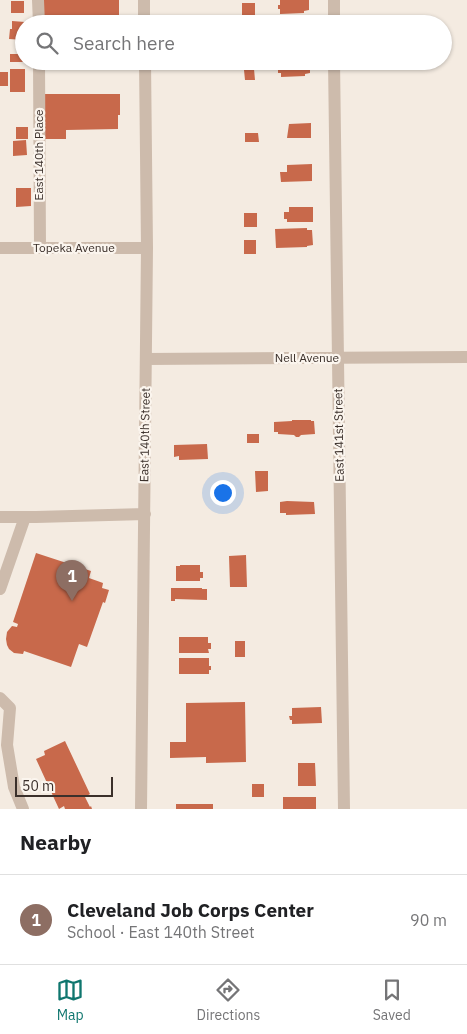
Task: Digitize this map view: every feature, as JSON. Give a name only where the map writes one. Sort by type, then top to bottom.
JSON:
[{"type":"street","points":[[38,0],[38,15]]},
{"type":"street","points":[[144,0],[144,15]]},
{"type":"street","points":[[334,0],[334,15]]},
{"type":"street","name":"East 140th Place","points":[[39,70],[40,248]]},
{"type":"street","name":"East 140th Street","points":[[141,809],[147,248],[144,70]]},
{"type":"street","name":"East 141st Street","points":[[334,70],[344,809]]},
{"type":"street","name":"Topeka Avenue","points":[[0,248],[147,248]]},
{"type":"street","name":"Nell Avenue","points":[[146,359],[467,357]]},
{"type":"street","points":[[0,517],[144,514]]},
{"type":"street","points":[[0,589],[25,517]]},
{"type":"street","points":[[0,698],[5,712],[7,745],[14,787],[23,809]]},
{"type":"building","points":[[42,0],[119,0],[119,15],[42,15]]},
{"type":"building","points":[[280,0],[309,0],[309,10],[304,11],[304,13],[280,14],[278,5],[280,5]]},
{"type":"building","points":[[11,1],[24,1],[24,13],[11,13]]},
{"type":"building","points":[[242,3],[255,3],[255,15],[242,15]]},
{"type":"building","points":[[12,21],[15,21],[15,39],[9,39],[10,29],[12,29]]},
{"type":"building","points":[[10,54],[15,54],[15,62],[10,62]]},
{"type":"building","points":[[10,69],[25,70],[25,92],[10,92]]},
{"type":"building","points":[[244,70],[254,70],[255,80],[245,80]]},
{"type":"building","points":[[278,70],[310,70],[310,73],[305,74],[305,76],[281,77],[281,73],[278,73]]},
{"type":"building","points":[[0,72],[8,72],[8,86],[0,86]]},
{"type":"building","points":[[42,94],[120,94],[118,129],[66,130],[66,139],[42,139]]},
{"type":"building","points":[[311,123],[311,138],[287,138],[289,124]]},
{"type":"building","points":[[16,127],[28,127],[28,139],[16,139]]},
{"type":"building","points":[[245,133],[258,133],[259,142],[245,142]]},
{"type":"building","points":[[26,140],[27,155],[13,156],[13,141]]},
{"type":"building","points":[[312,164],[312,181],[281,182],[280,172],[287,172],[287,165]]},
{"type":"building","points":[[16,188],[31,188],[31,206],[16,207]]},
{"type":"building","points":[[289,207],[313,207],[313,222],[287,222],[287,219],[284,219],[284,212],[289,212]]},
{"type":"building","points":[[244,213],[257,213],[257,227],[244,227]]},
{"type":"building","points":[[307,228],[307,230],[312,230],[313,245],[307,247],[276,248],[275,229]]},
{"type":"building","points":[[244,240],[256,240],[256,254],[244,254]]},
{"type":"building","points":[[292,420],[314,421],[315,434],[296,437],[294,435],[274,432],[274,422]]},
{"type":"building","points":[[247,434],[259,434],[259,443],[247,443]]},
{"type":"building","points":[[207,444],[208,459],[179,460],[179,456],[174,457],[174,445]]},
{"type":"building","points":[[255,471],[268,471],[268,491],[256,492]]},
{"type":"building","points":[[280,502],[314,502],[315,514],[286,515],[286,513],[280,513]]},
{"type":"building","points":[[36,553],[91,571],[89,578],[103,583],[102,588],[109,590],[87,647],[79,644],[71,667],[24,651],[23,654],[14,653],[7,645],[7,632],[12,626],[17,627],[18,624],[13,622]]},
{"type":"building","points":[[246,555],[247,587],[230,587],[229,556]]},
{"type":"building","points":[[200,565],[200,572],[203,572],[203,578],[200,578],[200,581],[176,581],[176,566]]},
{"type":"building","points":[[171,588],[207,589],[207,600],[175,599],[175,601],[171,601]]},
{"type":"building","points":[[179,637],[208,637],[211,649],[208,649],[209,653],[179,653]]},
{"type":"building","points":[[235,641],[245,641],[245,657],[235,657]]},
{"type":"building","points":[[179,658],[209,658],[211,670],[209,670],[209,674],[179,674]]},
{"type":"building","points":[[245,702],[246,762],[206,763],[206,757],[170,758],[170,742],[186,742],[186,703]]},
{"type":"building","points":[[321,707],[322,723],[292,724],[292,720],[290,720],[289,716],[292,716],[292,708]]},
{"type":"building","points":[[65,741],[90,794],[85,797],[92,809],[65,809],[64,806],[59,809],[36,759],[45,755],[44,751]]},
{"type":"building","points":[[298,763],[315,763],[316,786],[298,786]]},
{"type":"building","points":[[252,784],[264,784],[264,797],[252,797]]},
{"type":"building","points":[[283,797],[316,797],[316,809],[283,809]]},
{"type":"building","points":[[176,804],[213,804],[213,809],[176,809]]},
{"type":"place","name":"Cleveland Job Corps Center","points":[[72,601]]}]
